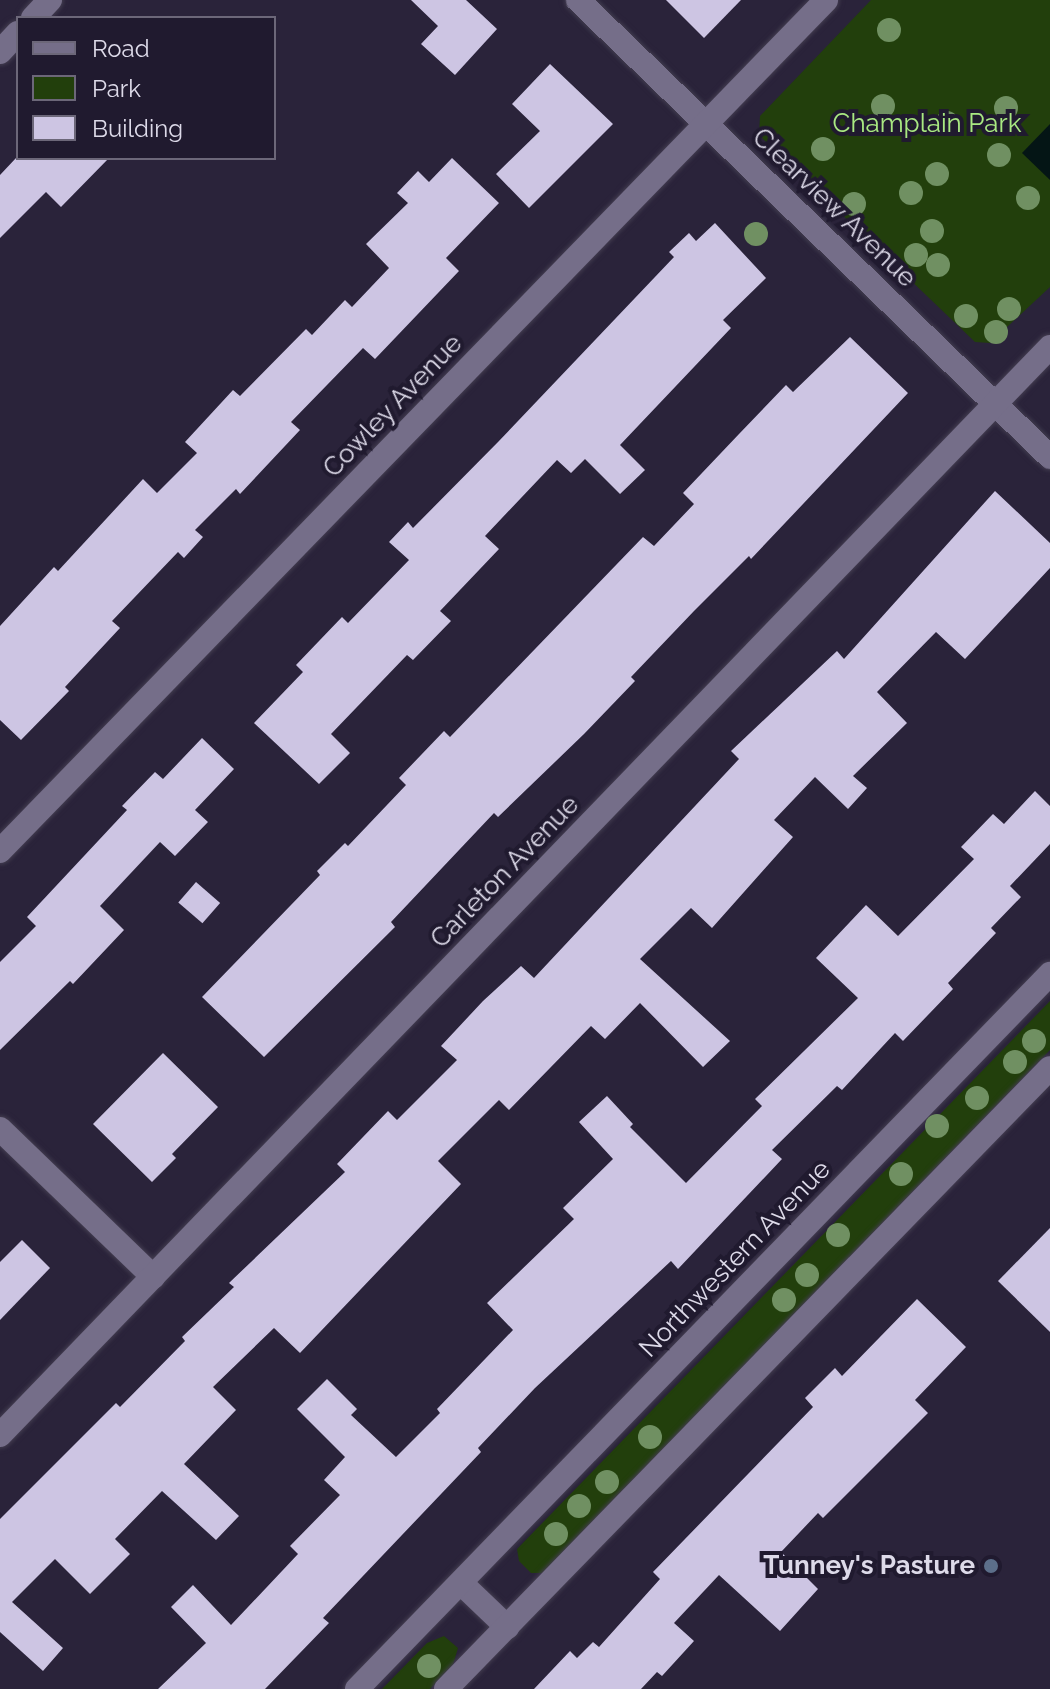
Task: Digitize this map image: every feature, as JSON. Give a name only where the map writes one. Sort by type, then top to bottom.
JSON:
[{"type":"street","points":[[35,16],[50,0]]},
{"type":"street","name":"Clearview Avenue","points":[[578,0],[1050,457]]},
{"type":"street","name":"Cowley Avenue","points":[[0,851],[826,0]]},
{"type":"street","points":[[0,52],[16,35]]},
{"type":"street","name":"Carleton Avenue","points":[[0,1435],[1050,347]]},
{"type":"street","name":"Northwestern Avenue","points":[[357,1689],[1050,974]]},
{"type":"street","points":[[446,1689],[1050,1068]]},
{"type":"street","points":[[0,1129],[153,1277]]},
{"type":"street","points":[[461,1583],[507,1627]]},
{"type":"green space","name":"Champlain Park","points":[[871,0],[1050,0],[1050,287],[990,343],[975,342],[759,135],[760,116]]},
{"type":"green space","points":[[1050,1001],[1050,1050],[543,1573],[531,1573],[519,1561],[517,1549]]},
{"type":"green space","points":[[444,1636],[458,1648],[453,1665],[430,1689],[382,1689],[427,1643]]},
{"type":"shaded area","points":[[1050,124],[1050,180],[1022,153]]},
{"type":"building","points":[[411,0],[466,0],[497,29],[455,75],[421,44],[438,26]]},
{"type":"building","points":[[666,0],[741,0],[704,38]]},
{"type":"building","points":[[550,64],[613,124],[529,208],[496,174],[540,131],[512,104]]},
{"type":"building","points":[[16,158],[107,160],[61,207],[46,192],[0,238],[0,175]]},
{"type":"building","points":[[452,158],[499,203],[446,258],[459,271],[375,359],[363,348],[291,422],[300,430],[240,494],[236,489],[195,530],[203,537],[184,558],[178,552],[112,621],[120,628],[65,687],[69,691],[21,740],[0,720],[0,626],[54,567],[58,571],[143,479],[157,493],[197,453],[185,442],[233,390],[240,396],[306,329],[312,335],[345,300],[352,307],[389,268],[366,244],[408,203],[397,193],[418,171],[429,182]]},
{"type":"building","points":[[715,223],[766,278],[723,320],[731,328],[620,445],[645,470],[620,494],[585,459],[571,473],[557,460],[485,536],[499,549],[440,611],[451,621],[413,660],[407,655],[331,734],[350,753],[319,784],[254,723],[303,672],[296,665],[342,617],[348,623],[409,560],[389,542],[408,522],[413,528],[498,442],[674,257],[669,252],[689,233],[696,241]]},
{"type":"building","points":[[850,337],[908,393],[751,559],[749,556],[631,677],[635,681],[584,734],[498,817],[494,813],[391,922],[395,927],[264,1057],[202,997],[320,875],[317,871],[345,843],[348,846],[406,785],[399,778],[444,731],[450,737],[643,537],[654,546],[694,504],[683,493],[786,385],[793,392]]},
{"type":"building","points":[[995,491],[1050,543],[1050,568],[965,659],[936,632],[877,692],[907,723],[853,776],[867,788],[848,809],[815,777],[774,820],[793,837],[712,928],[691,908],[640,959],[730,1041],[703,1067],[640,1003],[605,1039],[591,1026],[509,1110],[499,1100],[438,1161],[461,1184],[300,1353],[274,1328],[213,1387],[236,1410],[184,1464],[239,1516],[216,1540],[162,1491],[115,1539],[130,1554],[90,1594],[55,1559],[12,1602],[63,1648],[43,1671],[0,1632],[0,1519],[116,1403],[120,1407],[185,1341],[182,1337],[234,1287],[229,1283],[345,1172],[337,1164],[388,1111],[397,1120],[457,1060],[441,1046],[483,1001],[521,966],[534,978],[739,759],[731,751],[837,651],[844,659]]},
{"type":"building","points":[[202,738],[234,769],[195,810],[208,822],[175,856],[160,842],[100,906],[124,930],[73,984],[70,981],[0,1050],[0,962],[36,926],[27,917],[127,810],[122,806],[155,772],[163,779]]},
{"type":"building","points":[[1035,791],[1050,806],[1050,844],[1010,886],[1021,897],[991,928],[996,933],[948,983],[953,989],[903,1041],[895,1033],[842,1090],[837,1086],[772,1150],[782,1159],[678,1269],[671,1261],[535,1388],[478,1448],[481,1452],[323,1618],[329,1623],[265,1689],[158,1689],[206,1643],[171,1607],[193,1585],[231,1625],[298,1554],[290,1546],[340,1495],[324,1480],[345,1457],[297,1409],[327,1379],[357,1409],[351,1415],[396,1457],[440,1413],[437,1409],[513,1330],[487,1303],[574,1219],[563,1208],[613,1159],[579,1122],[607,1096],[633,1124],[630,1127],[686,1183],[762,1106],[755,1099],[858,998],[816,958],[866,905],[898,936],[974,859],[961,847],[993,814],[1004,824]]},
{"type":"building","points":[[196,882],[220,903],[202,923],[178,902]]},
{"type":"building","points":[[163,1053],[218,1107],[172,1154],[176,1158],[152,1182],[93,1124]]},
{"type":"building","points":[[1050,1228],[1050,1332],[998,1281]]},
{"type":"building","points":[[22,1240],[50,1268],[0,1320],[0,1262]]},
{"type":"building","points":[[917,1299],[966,1347],[915,1400],[928,1413],[823,1518],[818,1513],[781,1552],[818,1589],[780,1631],[719,1575],[674,1623],[694,1641],[662,1676],[657,1672],[641,1689],[534,1689],[570,1651],[577,1658],[593,1642],[599,1647],[660,1579],[653,1572],[813,1407],[805,1398],[835,1368],[842,1376]]},
{"type":"place","name":"Tunney's Pasture","points":[[991,1566]]}]
